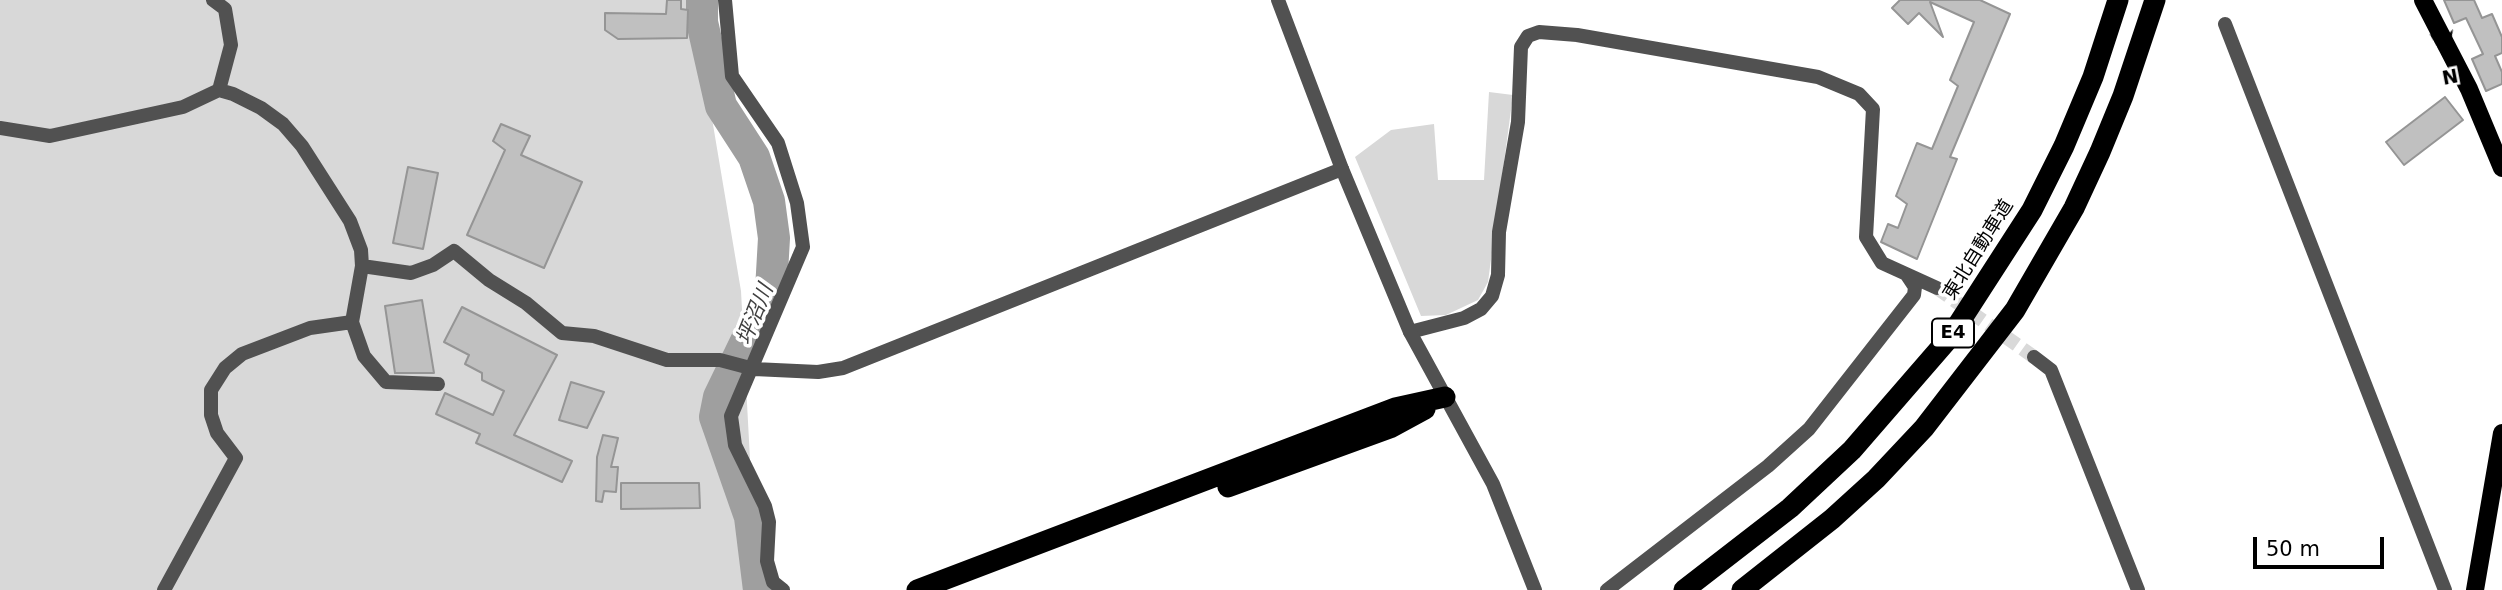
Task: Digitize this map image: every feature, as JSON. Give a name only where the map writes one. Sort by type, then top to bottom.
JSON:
[{"type":"highway","name":"東北自動車道","points":[[1684,590],[1790,508],[1852,450],[1950,337],[2032,210],[2064,146],[2093,77],[2118,0]]},
{"type":"highway","name":"E4","points":[[1742,590],[1832,519],[1875,479],[1931,418],[2015,310],[2058,238],[2100,152],[2123,96],[2155,0]]},
{"type":"highway","points":[[917,590],[1395,408],[1445,397]]},
{"type":"highway","points":[[947,590],[1390,428],[1445,397]]},
{"type":"main road","points":[[2423,0],[2469,89],[2502,168]]},
{"type":"main road","points":[[2475,590],[2502,433]]},
{"type":"street","points":[[213,0],[225,9],[231,45],[219,90]]},
{"type":"street","points":[[725,0],[732,76],[778,143],[797,203],[803,247],[742,366],[738,394],[731,416],[735,445],[765,506],[769,522],[767,561],[773,582],[783,590]]},
{"type":"street","points":[[1278,0],[1342,169],[1410,332],[1493,484],[1535,590]]},
{"type":"street","points":[[2225,24],[2445,590]]},
{"type":"street","points":[[1410,332],[1464,318],[1481,309],[1492,296],[1498,275],[1499,232],[1518,122],[1521,47],[1528,36],[1539,32],[1577,35],[1818,76],[1859,94],[1873,109],[1866,237],[1882,263],[1937,288]]},
{"type":"street","points":[[0,128],[50,136],[183,107],[219,90],[261,108],[283,124],[302,146],[324,175],[350,221],[361,250],[362,265],[352,321],[364,356],[386,382],[438,384]]},
{"type":"street","points":[[362,265],[411,272],[433,265],[454,251],[489,281],[526,303],[562,333],[604,339],[667,360],[818,372],[843,368],[1342,169]]},
{"type":"street","points":[[1607,590],[1768,466],[1809,429],[1914,295],[1915,287],[1907,275]]},
{"type":"street","points":[[164,590],[236,458],[217,433],[211,415],[211,390],[225,368],[242,354],[310,328],[352,321]]},
{"type":"street","points":[[2034,357],[2051,370],[2138,590]]},
{"type":"shaded area","points":[[0,0],[688,0],[705,77],[741,291],[757,590],[0,590]]},
{"type":"shaded area","points":[[1489,92],[1513,95],[1488,282],[1478,300],[1446,315],[1421,316],[1355,157],[1391,130],[1434,124],[1438,180],[1484,180]]},
{"type":"building","points":[[667,0],[681,0],[681,9],[688,10],[687,38],[618,39],[605,30],[605,13],[666,14]]},
{"type":"building","points":[[1900,0],[1980,0],[2010,14],[1950,157],[1957,159],[1917,259],[1881,242],[1888,224],[1898,228],[1907,204],[1896,196],[1917,143],[1932,149],[1958,86],[1950,80],[1974,22],[1930,2],[1943,37],[1919,13],[1908,24],[1892,8]]},
{"type":"building","points":[[2444,0],[2474,0],[2482,18],[2492,14],[2502,37],[2502,53],[2495,56],[2502,72],[2502,84],[2486,91],[2472,59],[2483,54],[2466,18],[2454,23]]},
{"type":"building","points":[[2445,97],[2463,120],[2404,165],[2386,142]]},
{"type":"building","points":[[501,124],[530,136],[521,155],[582,182],[544,268],[467,235],[505,150],[493,141]]},
{"type":"building","points":[[408,167],[438,173],[423,249],[393,243]]},
{"type":"building","points":[[422,300],[434,373],[395,373],[385,306]]},
{"type":"building","points":[[462,307],[557,355],[514,435],[572,461],[562,482],[476,443],[480,434],[436,414],[445,393],[493,415],[504,391],[482,380],[482,373],[465,364],[469,355],[444,342]]},
{"type":"building","points":[[571,382],[604,392],[587,428],[559,420]]},
{"type":"building","points":[[603,435],[618,438],[611,467],[618,467],[616,492],[604,491],[602,502],[596,501],[597,457]]},
{"type":"building","points":[[621,483],[699,483],[700,508],[621,509]]},
{"type":"waterway","name":"坪沼川","points":[[702,0],[702,22],[721,106],[754,157],[769,201],[774,238],[771,290],[719,397],[715,417],[750,517],[759,590]]},
{"type":"tunnel","points":[[1937,288],[2034,357]]}]
